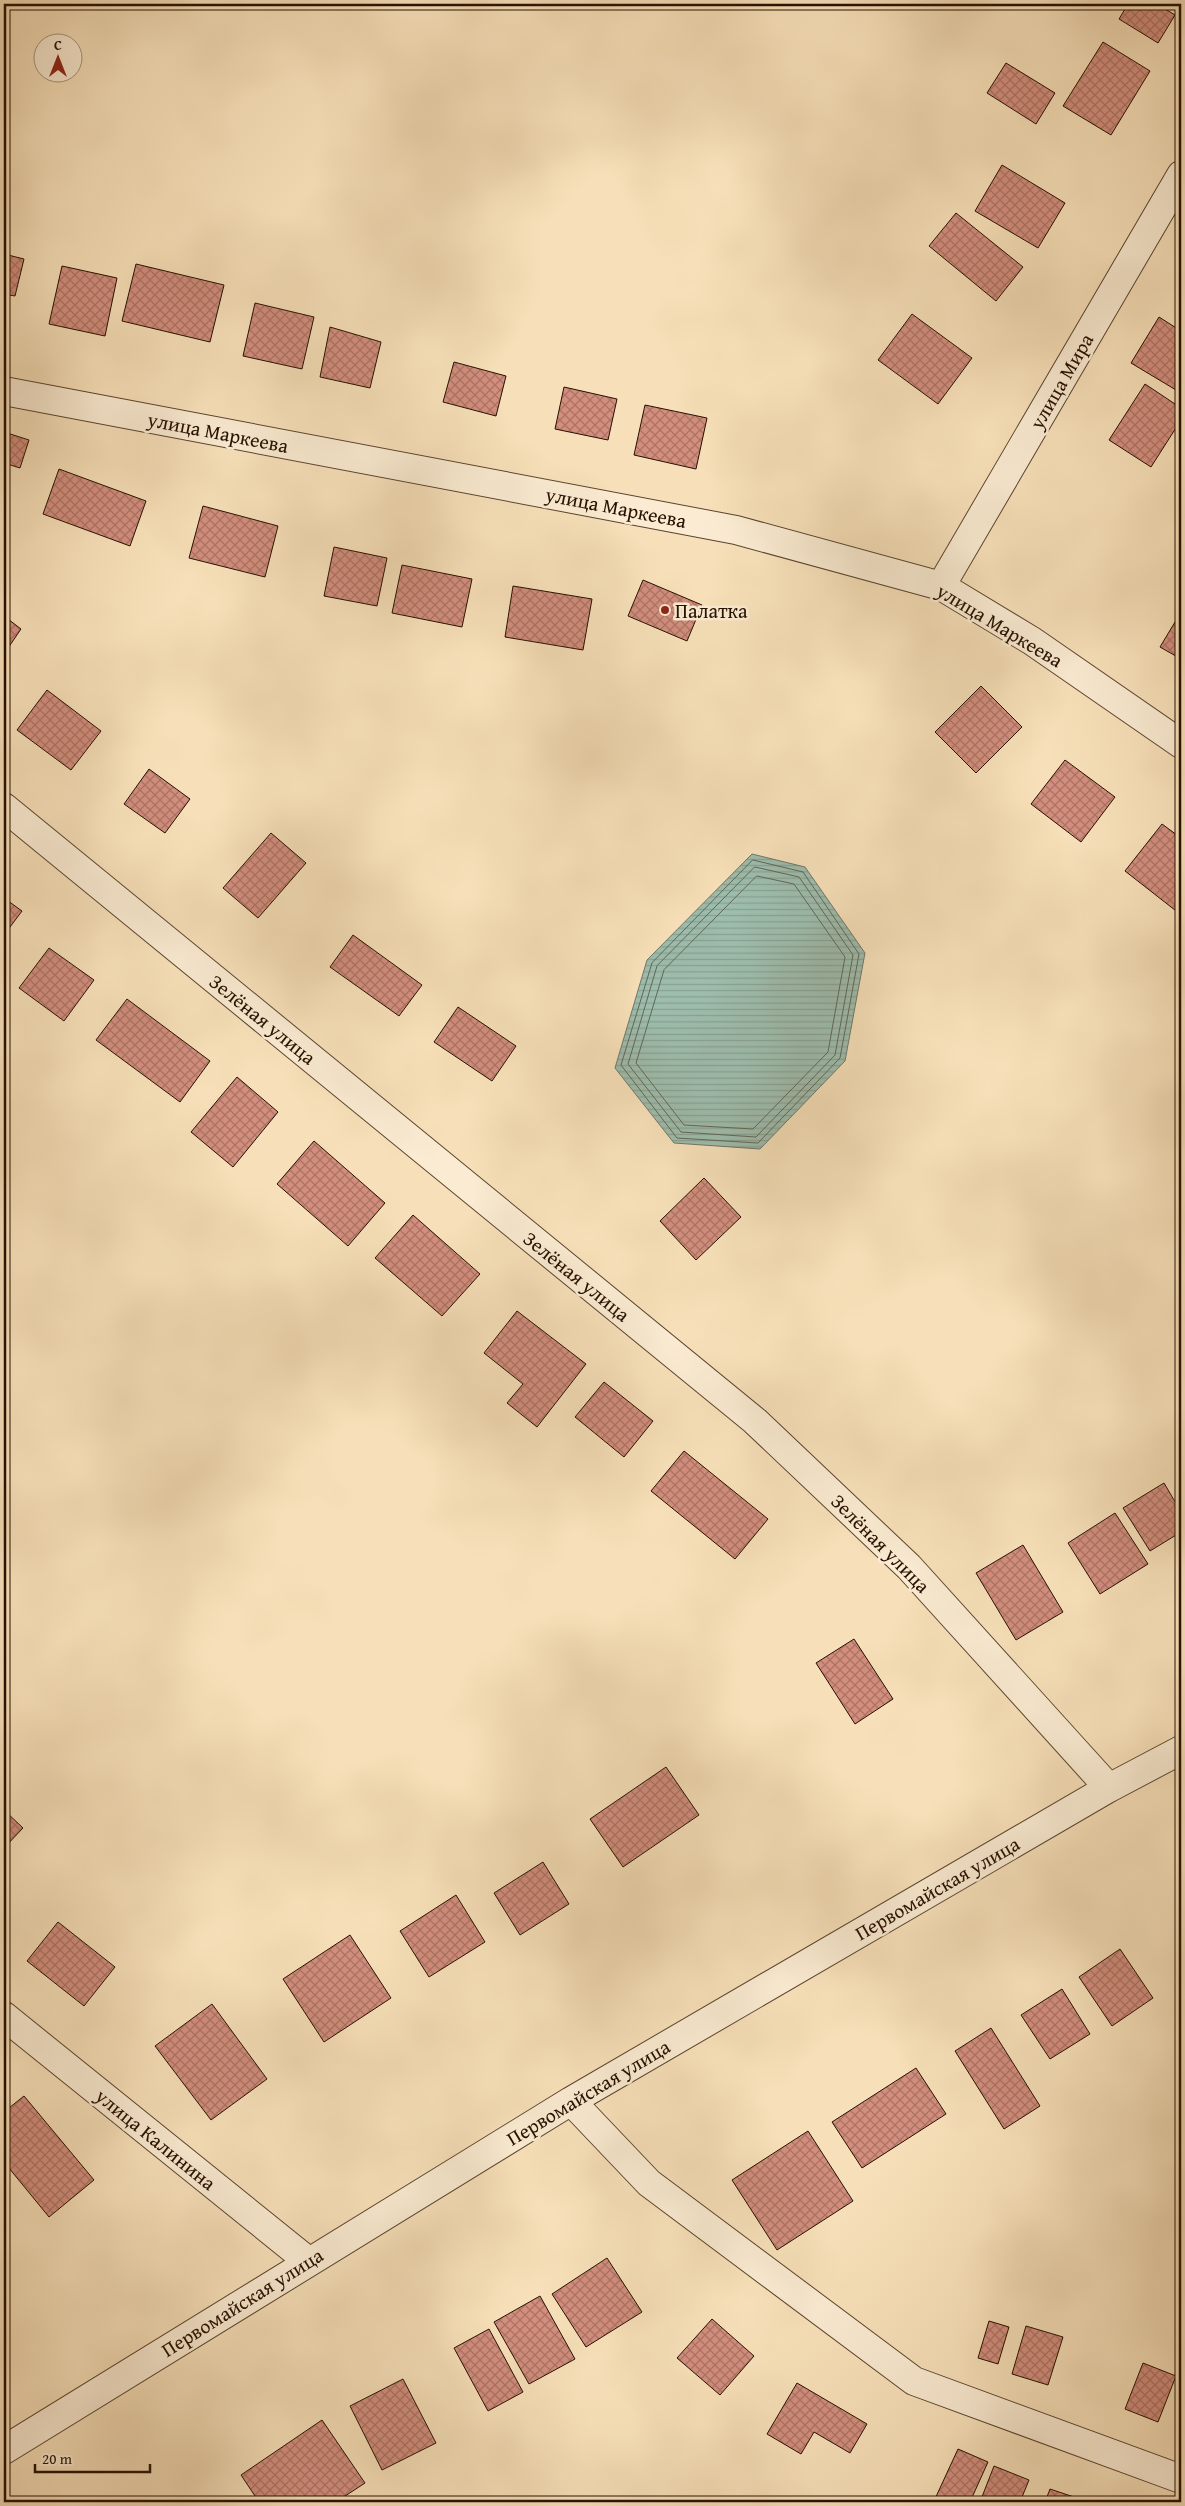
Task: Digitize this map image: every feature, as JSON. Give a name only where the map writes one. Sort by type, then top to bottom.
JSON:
[{"type":"street","name":"улица Мира","points":[[941,586],[1181,175]]},
{"type":"street","name":"улица Маркеева","points":[[4,391],[736,530],[941,586],[1032,641],[1181,744]]},
{"type":"street","name":"Зелёная улица","points":[[4,807],[755,1421],[909,1567],[1109,1788]]},
{"type":"street","name":"Первомайская улица","points":[[4,2450],[308,2261],[571,2101],[1109,1788],[1181,1750]]},
{"type":"street","name":"улица Калинина","points":[[4,2016],[308,2261]]},
{"type":"street","points":[[571,2101],[649,2183],[914,2381],[1181,2479]]},
{"type":"water","points":[[752,854],[805,867],[865,953],[845,1061],[760,1149],[674,1143],[615,1068],[647,960]]},
{"type":"building","points":[[1128,4],[1157,4],[1175,15],[1158,43],[1119,19]]},
{"type":"building","points":[[1103,42],[1150,71],[1111,135],[1063,106]]},
{"type":"building","points":[[1006,63],[1055,93],[1036,124],[987,93]]},
{"type":"building","points":[[1002,165],[1065,203],[1038,248],[975,211]]},
{"type":"building","points":[[956,213],[1023,267],[996,301],[929,246]]},
{"type":"building","points":[[4,254],[24,259],[15,296],[4,294]]},
{"type":"building","points":[[136,264],[224,285],[210,342],[122,321]]},
{"type":"building","points":[[62,266],[117,278],[105,336],[49,324]]},
{"type":"building","points":[[255,303],[314,317],[302,369],[243,356]]},
{"type":"building","points":[[912,314],[972,358],[938,404],[878,360]]},
{"type":"building","points":[[1159,317],[1181,331],[1181,393],[1131,363]]},
{"type":"building","points":[[330,327],[381,342],[370,388],[320,377]]},
{"type":"building","points":[[454,362],[506,376],[496,416],[443,402]]},
{"type":"building","points":[[1145,384],[1181,408],[1181,420],[1151,467],[1109,440]]},
{"type":"building","points":[[564,387],[617,399],[608,440],[555,429]]},
{"type":"building","points":[[645,405],[707,418],[696,469],[634,455]]},
{"type":"building","points":[[4,432],[29,440],[20,468],[4,463]]},
{"type":"building","points":[[59,469],[146,501],[130,546],[43,514]]},
{"type":"building","points":[[203,506],[278,526],[265,577],[189,558]]},
{"type":"building","points":[[334,547],[387,558],[377,606],[324,596]]},
{"type":"building","points":[[402,565],[472,579],[462,627],[392,613]]},
{"type":"building","name":"Палатка","points":[[643,580],[702,605],[687,641],[628,616]]},
{"type":"building","points":[[513,586],[592,599],[583,650],[505,637]]},
{"type":"building","points":[[1181,612],[1181,659],[1160,647]]},
{"type":"building","points":[[4,616],[21,629],[4,654]]},
{"type":"building","points":[[981,686],[1022,727],[976,773],[935,732]]},
{"type":"building","points":[[47,690],[101,731],[71,770],[17,730]]},
{"type":"building","points":[[1065,760],[1115,797],[1081,842],[1031,804]]},
{"type":"building","points":[[149,769],[190,799],[165,833],[124,804]]},
{"type":"building","points":[[1162,824],[1181,838],[1180,914],[1125,871]]},
{"type":"building","points":[[271,833],[306,863],[258,918],[223,888]]},
{"type":"building","points":[[4,898],[22,911],[4,935]]},
{"type":"building","points":[[353,935],[422,985],[399,1016],[330,967]]},
{"type":"building","points":[[49,948],[94,980],[64,1021],[19,988]]},
{"type":"building","points":[[127,999],[210,1061],[180,1102],[96,1040]]},
{"type":"building","points":[[458,1007],[516,1046],[492,1081],[434,1042]]},
{"type":"building","points":[[237,1077],[278,1112],[233,1167],[191,1132]]},
{"type":"building","points":[[314,1141],[385,1203],[348,1246],[277,1184]]},
{"type":"building","points":[[704,1178],[741,1217],[696,1260],[660,1221]]},
{"type":"building","points":[[413,1215],[480,1274],[442,1316],[375,1258]]},
{"type":"building","points":[[517,1311],[586,1364],[537,1427],[507,1403],[523,1384],[484,1353]]},
{"type":"building","points":[[604,1382],[653,1421],[624,1457],[575,1417]]},
{"type":"building","points":[[684,1451],[768,1519],[735,1559],[651,1491]]},
{"type":"building","points":[[1164,1483],[1181,1512],[1181,1532],[1150,1551],[1123,1508]]},
{"type":"building","points":[[1115,1513],[1148,1564],[1100,1594],[1068,1543]]},
{"type":"building","points":[[1023,1545],[1063,1612],[1016,1640],[976,1573]]},
{"type":"building","points":[[854,1639],[893,1699],[855,1724],[816,1663]]},
{"type":"building","points":[[666,1767],[699,1815],[623,1867],[590,1819]]},
{"type":"building","points":[[4,1810],[23,1828],[4,1848]]},
{"type":"building","points":[[543,1862],[569,1904],[520,1935],[494,1893]]},
{"type":"building","points":[[456,1895],[485,1942],[429,1977],[400,1931]]},
{"type":"building","points":[[58,1922],[115,1967],[84,2006],[27,1961]]},
{"type":"building","points":[[350,1935],[391,1998],[324,2042],[283,1979]]},
{"type":"building","points":[[1120,1949],[1153,1998],[1112,2026],[1079,1977]]},
{"type":"building","points":[[1062,1989],[1090,2034],[1050,2059],[1021,2015]]},
{"type":"building","points":[[212,2004],[267,2079],[211,2120],[155,2046]]},
{"type":"building","points":[[991,2028],[1040,2106],[1004,2129],[955,2051]]},
{"type":"building","points":[[916,2068],[946,2114],[862,2168],[832,2122]]},
{"type":"building","points":[[24,2096],[94,2180],[49,2217],[4,2162],[4,2112]]},
{"type":"building","points":[[808,2131],[853,2201],[777,2250],[732,2180]]},
{"type":"building","points":[[607,2258],[642,2312],[586,2347],[552,2294]]},
{"type":"building","points":[[540,2296],[575,2359],[529,2384],[494,2322]]},
{"type":"building","points":[[712,2319],[754,2356],[720,2395],[677,2358]]},
{"type":"building","points":[[989,2321],[1009,2327],[998,2364],[978,2358]]},
{"type":"building","points":[[1026,2326],[1063,2337],[1048,2385],[1012,2374]]},
{"type":"building","points":[[489,2329],[523,2392],[488,2411],[454,2348]]},
{"type":"building","points":[[1143,2363],[1176,2376],[1158,2422],[1125,2409]]},
{"type":"building","points":[[403,2379],[436,2443],[382,2470],[350,2406]]},
{"type":"building","points":[[797,2383],[867,2424],[850,2453],[814,2432],[801,2454],[767,2434]]},
{"type":"building","points":[[322,2420],[365,2483],[336,2502],[259,2502],[241,2475]]},
{"type":"building","points":[[958,2449],[988,2462],[970,2502],[935,2502],[934,2501]]},
{"type":"building","points":[[994,2466],[1029,2480],[1020,2502],[980,2502]]},
{"type":"building","points":[[1050,2489],[1083,2500],[1082,2502],[1045,2502]]},
{"type":"place","name":"Палатка","points":[[665,610]]}]
